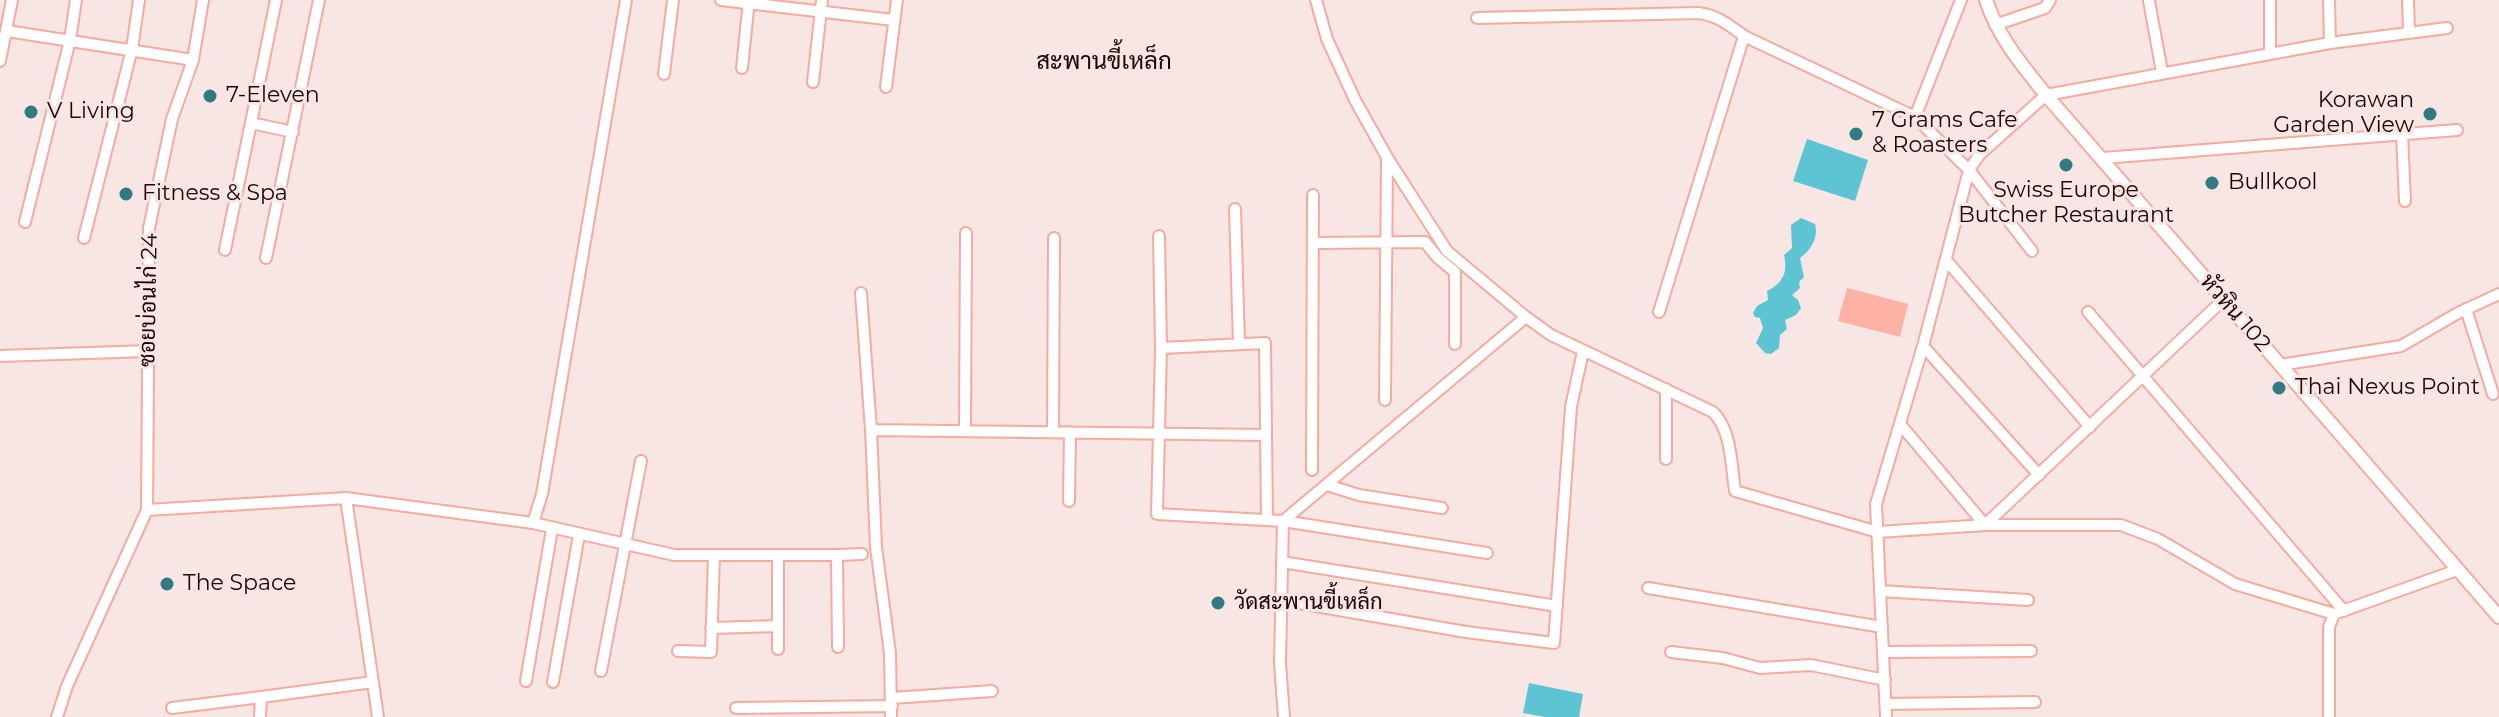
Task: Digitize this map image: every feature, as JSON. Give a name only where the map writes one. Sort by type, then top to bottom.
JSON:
[{"type":"street","points":[[0,61],[12,0]]},
{"type":"street","points":[[25,222],[70,40],[76,0]]},
{"type":"street","points":[[84,238],[132,49],[139,0]]},
{"type":"street","name":"ซอยบ่อนไก่ 24","points":[[147,510],[149,228],[172,119],[193,60],[203,0]]},
{"type":"street","points":[[225,250],[276,0]]},
{"type":"street","points":[[266,258],[319,0]]},
{"type":"street","points":[[533,523],[544,479],[626,0]]},
{"type":"street","points":[[664,74],[673,0]]},
{"type":"street","points":[[721,0],[821,6],[894,20]]},
{"type":"street","points":[[886,87],[897,0]]},
{"type":"street","points":[[1316,0],[1327,39],[1355,100],[1388,159],[1447,251],[1551,335],[1713,412],[1721,419],[1726,433],[1735,491],[1878,532],[1985,525],[2121,525],[2158,539],[2235,584],[2339,613]]},
{"type":"street","points":[[1915,117],[1961,0]]},
{"type":"street","name":"หัวหิน 102","points":[[1986,0],[1995,25],[2018,61],[2046,95],[2499,617]]},
{"type":"street","points":[[1995,25],[2045,8],[2050,0]]},
{"type":"street","points":[[2270,0],[2270,53]]},
{"type":"street","points":[[2329,0],[2330,43]]},
{"type":"street","points":[[2408,0],[2409,32]]},
{"type":"street","points":[[2149,1],[2162,72]]},
{"type":"street","points":[[742,68],[749,2]]},
{"type":"street","points":[[813,82],[821,6]]},
{"type":"street","points":[[1477,18],[1709,14],[1744,36],[1915,117],[1969,170],[2032,251]]},
{"type":"street","points":[[1886,717],[1876,504],[1923,346],[1969,170],[1980,154],[2046,95],[2270,53],[2447,28]]},
{"type":"street","points":[[7,31],[193,60]]},
{"type":"street","points":[[1659,312],[1744,36]]},
{"type":"street","points":[[251,123],[293,132]]},
{"type":"street","points":[[2103,158],[2457,130]]},
{"type":"street","points":[[2402,134],[2405,201]]},
{"type":"street","points":[[1385,400],[1388,159]]},
{"type":"street","points":[[1312,470],[1313,195]]},
{"type":"street","points":[[1235,209],[1239,344]]},
{"type":"street","points":[[965,431],[966,233]]},
{"type":"street","points":[[1159,236],[1161,348],[1157,514],[1283,521],[1487,553]]},
{"type":"street","points":[[1053,432],[1054,238]]},
{"type":"street","points":[[1313,243],[1425,242],[1455,272],[1455,344]]},
{"type":"street","points":[[1946,260],[2090,427]]},
{"type":"street","points":[[861,293],[876,547],[890,653],[892,707]]},
{"type":"street","points":[[2280,365],[2401,346],[2499,294]]},
{"type":"street","points":[[1985,525],[2223,300]]},
{"type":"street","points":[[2466,309],[2493,394]]},
{"type":"street","points":[[2088,312],[2339,613]]},
{"type":"street","points":[[1284,717],[1280,663],[1283,521],[1526,317]]},
{"type":"street","points":[[1161,348],[1265,343],[1267,520]]},
{"type":"street","points":[[1923,346],[2039,475]]},
{"type":"street","points":[[0,356],[148,351]]},
{"type":"street","points":[[1281,600],[1552,644],[1555,641],[1571,407],[1583,351]]},
{"type":"street","points":[[1666,389],[1666,459]]},
{"type":"street","points":[[1900,424],[1985,525]]},
{"type":"street","points":[[871,430],[1266,435]]},
{"type":"street","points":[[1069,501],[1070,432]]},
{"type":"street","points":[[601,671],[641,461]]},
{"type":"street","points":[[1327,485],[1359,495],[1442,508]]},
{"type":"street","points":[[346,498],[378,717]]},
{"type":"street","points":[[57,717],[67,686],[147,510],[346,498],[533,523],[674,555],[862,554]]},
{"type":"street","points":[[526,681],[552,529]]},
{"type":"street","points":[[553,682],[579,535]]},
{"type":"street","points":[[678,651],[711,652],[714,555]]},
{"type":"street","points":[[778,555],[778,649]]},
{"type":"street","points":[[837,555],[838,647]]},
{"type":"street","points":[[1282,562],[1557,606]]},
{"type":"street","points":[[2329,717],[2329,627],[2339,613],[2457,570]]},
{"type":"street","points":[[1648,588],[1882,627]]},
{"type":"street","points":[[1880,591],[2028,600]]},
{"type":"street","points":[[711,628],[777,626]]},
{"type":"street","points":[[1884,652],[2031,651]]},
{"type":"street","points":[[1671,652],[1723,658],[1760,668],[1811,665],[1885,680]]},
{"type":"street","points":[[172,708],[373,682]]},
{"type":"street","points":[[736,708],[892,707],[992,691]]},
{"type":"street","points":[[260,717],[261,697]]},
{"type":"street","points":[[1886,704],[2035,702]]},
{"type":"shaded area","points":[[1847,288],[1908,304],[1900,337],[1838,321]]},
{"type":"water","points":[[1807,139],[1868,160],[1855,201],[1793,181]]},
{"type":"water","points":[[1801,218],[1815,224],[1816,234],[1813,244],[1800,258],[1804,277],[1799,282],[1800,288],[1792,295],[1801,308],[1796,315],[1785,320],[1787,329],[1780,335],[1779,348],[1771,354],[1765,353],[1756,343],[1763,328],[1760,318],[1753,313],[1757,306],[1768,300],[1767,291],[1783,277],[1784,255],[1792,248],[1791,225]]},
{"type":"water","points":[[1529,683],[1583,694],[1579,717],[1545,717],[1523,713]]},
{"type":"place","name":"7-Eleven","points":[[210,96]]},
{"type":"place","name":"V Living","points":[[31,112]]},
{"type":"place","name":"Korawan Garden View","points":[[2430,114]]},
{"type":"place","name":"7 Grams Cafe & Roasters","points":[[1856,134]]},
{"type":"place","name":"Swiss Europe Butcher Restaurant","points":[[2066,165]]},
{"type":"place","name":"Bullkool","points":[[2212,183]]},
{"type":"place","name":"Fitness & Spa","points":[[126,194]]},
{"type":"place","name":"Thai Nexus Point","points":[[2279,388]]},
{"type":"place","name":"The Space","points":[[167,584]]},
{"type":"place","name":"วัดสะพานขี้เหล็ก","points":[[1218,603]]},
{"type":"district","name":"สะพานขี้เหล็ก","points":[[1104,62]]}]
